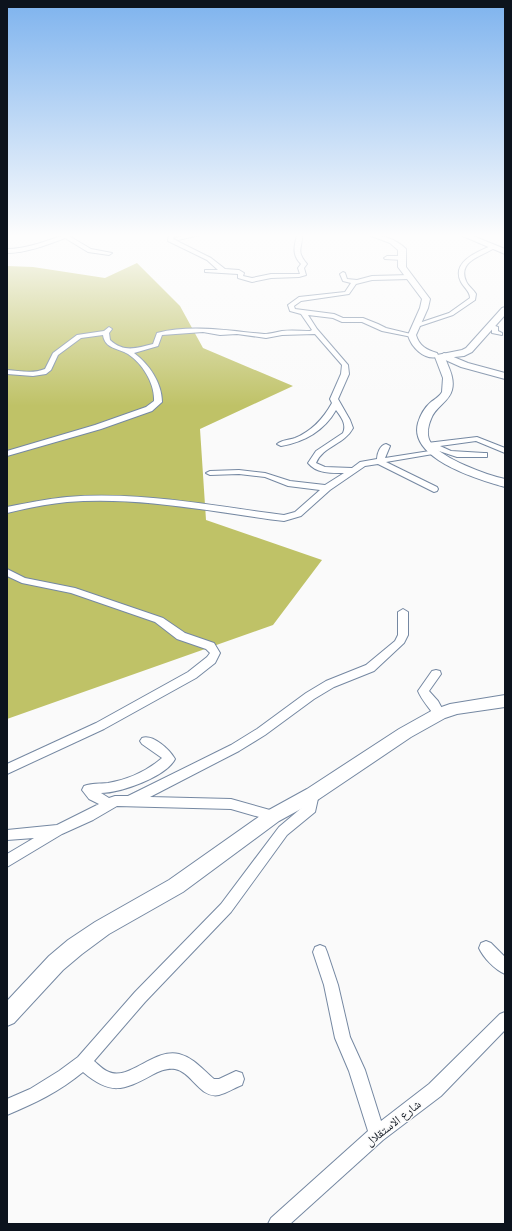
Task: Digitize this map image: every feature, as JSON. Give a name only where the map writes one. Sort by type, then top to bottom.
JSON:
[{"type":"main road","points":[[505,310],[469,350],[464,353],[441,355],[448,378],[447,391],[444,397],[434,405],[424,421],[422,432],[424,440],[431,447],[482,477],[505,483]]},
{"type":"main road","points":[[7,1016],[56,963],[75,947],[102,928],[176,886],[273,816],[313,794],[405,733],[439,714],[456,708],[505,701]]},
{"type":"street","points":[[349,291],[331,296],[299,299],[291,305],[292,310],[334,316],[342,320],[363,320],[384,330],[413,339],[421,349],[441,355],[457,363],[490,370],[505,376]]},
{"type":"street","points":[[413,339],[426,299],[421,291]]},
{"type":"street","points":[[418,325],[451,314],[473,299],[472,291]]},
{"type":"street","points":[[281,444],[294,442],[314,430],[331,414],[335,404],[334,399],[345,374],[345,365],[315,330],[303,312]]},
{"type":"street","points":[[490,326],[496,328],[494,332],[500,334]]},
{"type":"street","points":[[129,352],[156,345],[159,334],[168,332],[203,330],[220,333],[237,332],[266,336],[282,333],[312,333],[315,330]]},
{"type":"street","points":[[7,372],[30,374],[44,372],[48,370],[55,354],[79,336],[107,331],[106,340],[110,345],[129,352],[141,363],[154,381],[159,398],[155,406],[86,431],[7,454]]},
{"type":"street","points":[[335,404],[348,422],[348,431],[344,436],[322,449],[312,463],[314,467],[320,469],[352,470]]},
{"type":"street","points":[[7,510],[32,504],[76,499],[121,500],[188,504],[284,518],[298,514],[327,488],[363,464],[431,447],[478,439],[505,451]]},
{"type":"street","points":[[380,460],[386,446]]},
{"type":"street","points":[[431,447],[443,452],[473,456],[484,455]]},
{"type":"street","points":[[380,460],[381,463],[434,489]]},
{"type":"street","points":[[210,473],[239,472],[265,475],[288,483],[327,488]]},
{"type":"street","points":[[7,572],[22,580],[72,590],[159,620],[181,636],[210,646],[215,653],[211,660],[203,667],[179,682],[100,726],[7,769]]},
{"type":"street","points":[[130,801],[235,748],[261,732],[310,696],[330,684],[370,668],[399,643],[403,636],[403,612]]},
{"type":"street","points":[[436,674],[423,691],[424,695],[434,704],[439,714]]},
{"type":"street","points":[[109,804],[93,795],[88,790],[94,788],[106,788],[138,779],[156,769],[169,759],[163,752],[146,742]]},
{"type":"street","points":[[7,1107],[42,1091],[65,1077],[83,1062],[140,997],[226,908],[282,831],[311,808],[313,794]]},
{"type":"street","points":[[7,861],[58,830],[89,816],[115,801],[231,804],[273,816]]},
{"type":"street","points":[[7,835],[58,830]]},
{"type":"street","points":[[486,948],[505,967]]},
{"type":"street","points":[[320,952],[343,1038],[357,1070],[377,1134]]},
{"type":"street","name":"شارع الاستقلال","points":[[277,1224],[377,1134],[434,1090],[480,1046],[505,1019]]},
{"type":"street","points":[[83,1062],[105,1079],[113,1081],[123,1081],[153,1066],[173,1060],[187,1064],[207,1084],[213,1087],[219,1087],[236,1079]]},
{"type":"green space","points":[[7,291],[165,291],[180,306],[203,348],[293,386],[200,429],[206,520],[322,560],[273,625],[7,719]]}]
